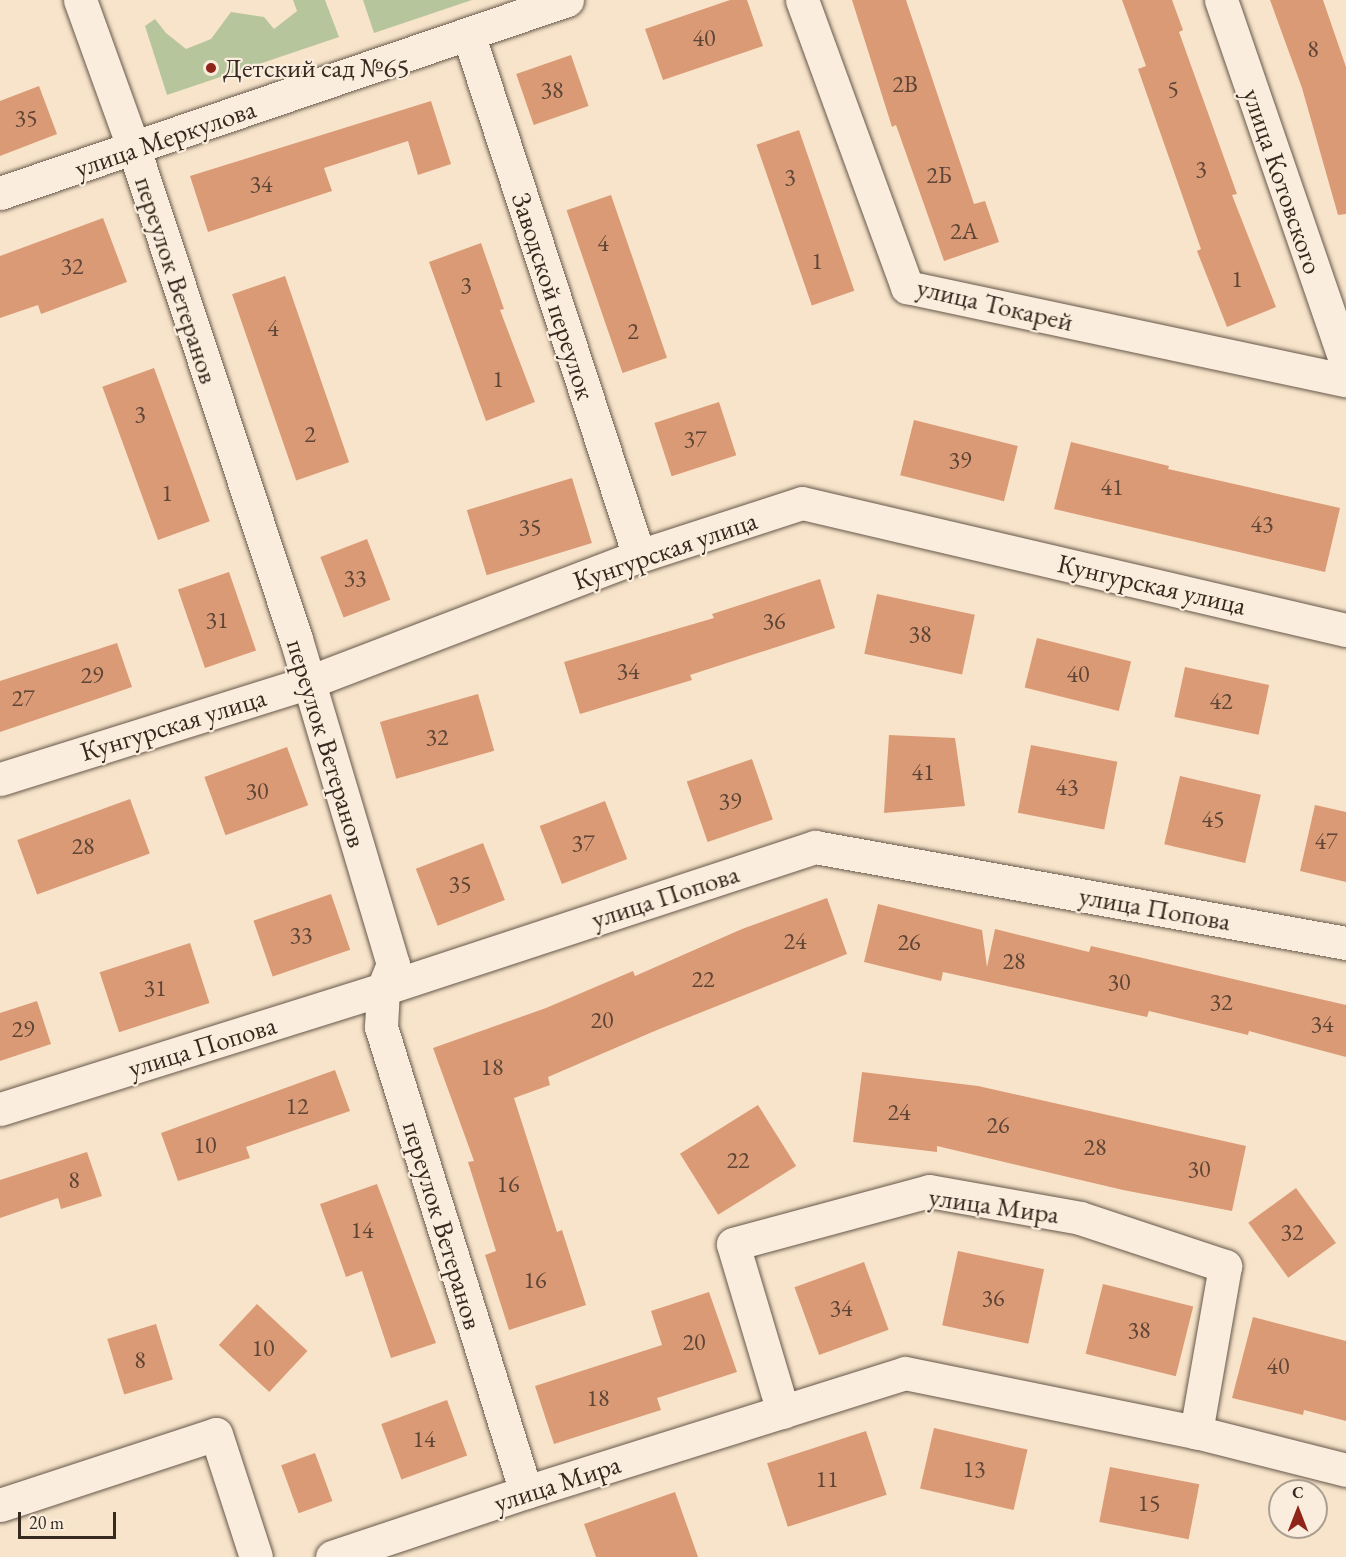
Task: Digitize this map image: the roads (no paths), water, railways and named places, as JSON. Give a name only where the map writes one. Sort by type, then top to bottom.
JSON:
[{"type":"street","name":"переулок Ветеранов","points":[[80,0],[134,148],[309,682],[393,964],[383,989],[381,1027],[526,1491]]},
{"type":"street","name":"улица Меркулова","points":[[0,194],[469,36],[567,0]]},
{"type":"street","name":"улица Токарей","points":[[802,0],[907,287],[1346,380]]},
{"type":"street","name":"улица Котовского","points":[[1221,0],[1346,362]]},
{"type":"street","name":"Заводской переулок","points":[[469,36],[639,556]]},
{"type":"street","name":"Кунгурская улица","points":[[0,779],[309,682],[639,556],[802,503],[1346,630]]},
{"type":"street","name":"улица Попова","points":[[0,1109],[383,989],[815,847],[1346,943]]},
{"type":"street","name":"улица Мира","points":[[783,1412],[733,1244],[929,1191],[1080,1218],[1225,1266],[1196,1432]]},
{"type":"street","name":"улица Мира","points":[[332,1557],[526,1491],[905,1373],[1196,1432],[1346,1470]]},
{"type":"street","points":[[0,1505],[216,1434],[256,1557]]},
{"type":"place","name":"Детский сад №65","points":[[211,68]]}]
